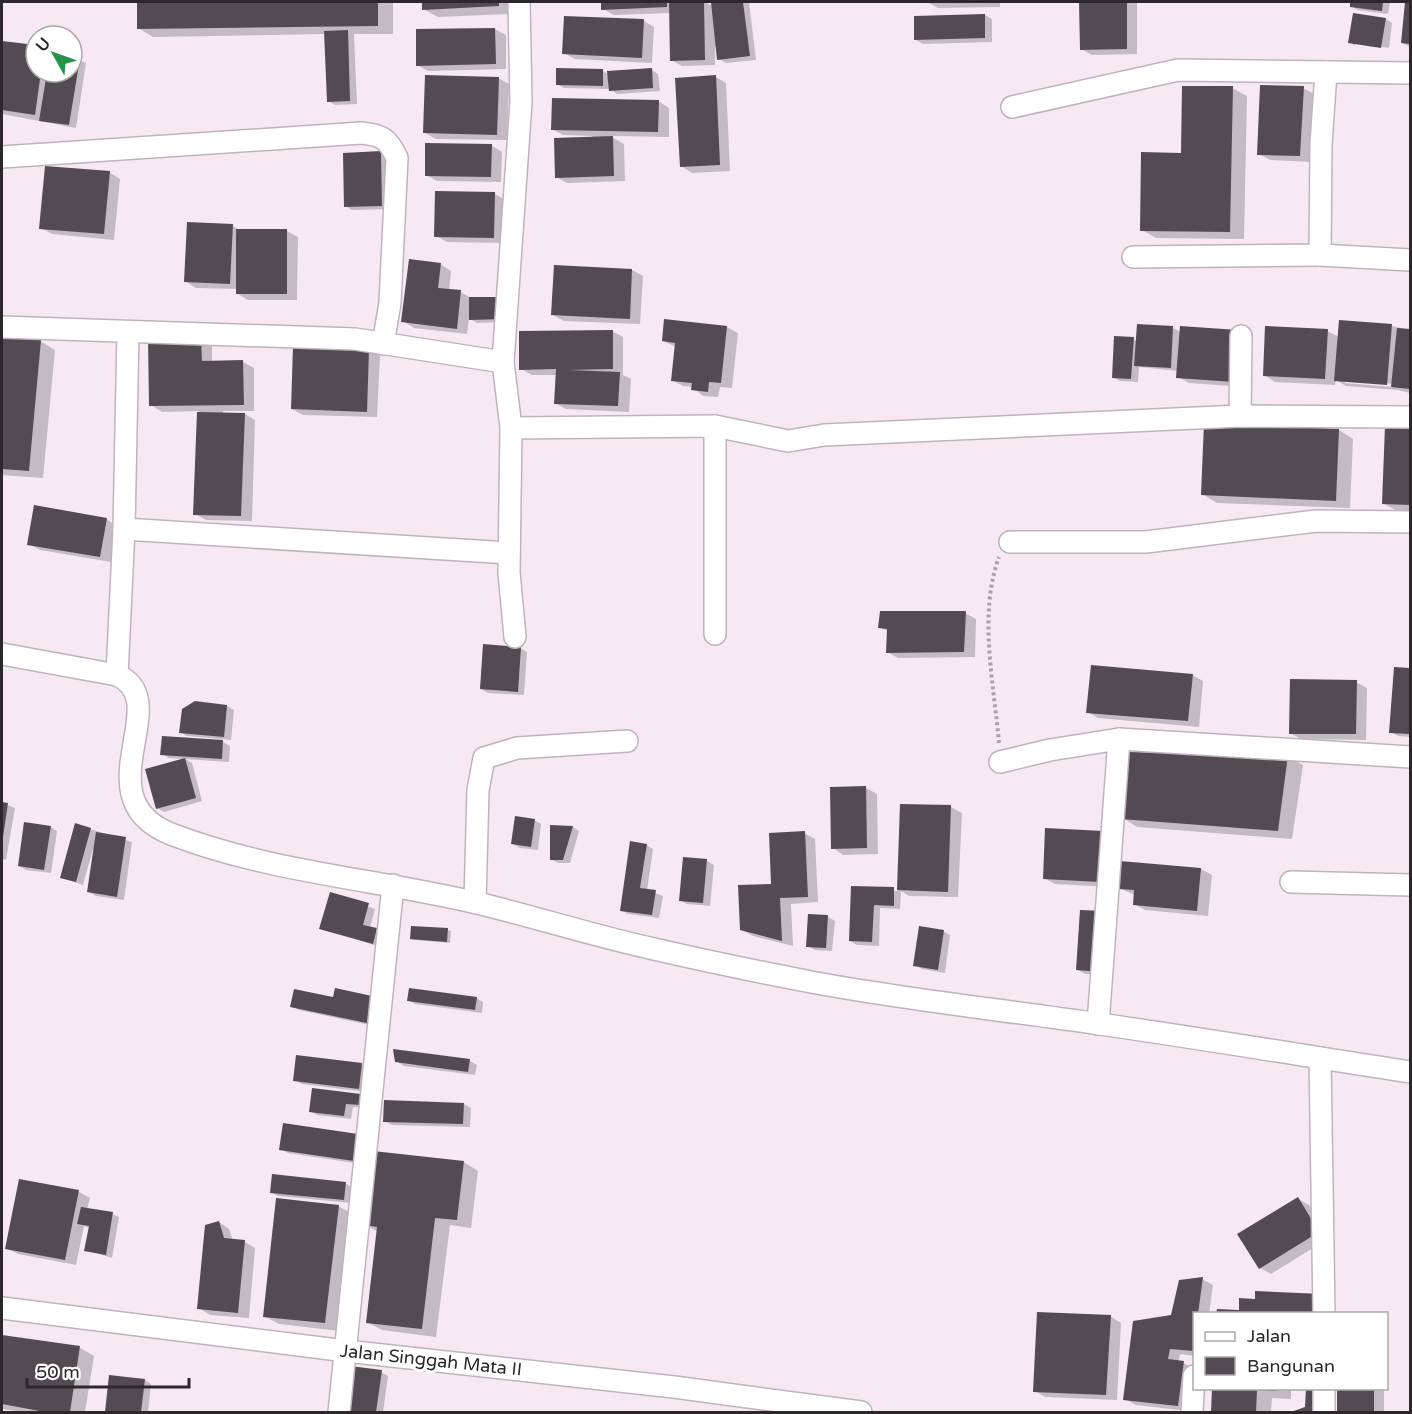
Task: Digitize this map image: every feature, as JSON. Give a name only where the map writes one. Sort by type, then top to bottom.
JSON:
[{"type":"street","points":[[515,638],[509,553],[511,428],[503,362],[521,102],[519,2]]},
{"type":"street","points":[[1012,107],[1178,70],[1410,73]]},
{"type":"street","points":[[1320,255],[1326,72]]},
{"type":"street","points":[[2,156],[362,133],[380,135],[389,140],[397,158],[390,303],[384,344]]},
{"type":"street","points":[[1133,257],[1320,255],[1410,260]]},
{"type":"street","points":[[2,327],[42,326],[128,332],[355,339],[503,362]]},
{"type":"street","points":[[117,675],[124,529],[128,332]]},
{"type":"street","points":[[1240,416],[1241,336]]},
{"type":"street","points":[[511,428],[715,426],[788,441],[824,435],[1240,416],[1410,417]]},
{"type":"street","points":[[715,426],[715,634]]},
{"type":"street","points":[[1010,542],[1146,542],[1316,521],[1410,522]]},
{"type":"street","points":[[124,529],[509,553]]},
{"type":"street","points":[[2,654],[117,675],[129,681],[137,692],[131,794],[138,813],[148,824],[173,835],[391,898],[475,902],[654,949],[813,982],[1410,1072]]},
{"type":"street","points":[[1000,762],[1119,739],[1410,757]]},
{"type":"street","points":[[1098,1024],[1119,739]]},
{"type":"street","points":[[475,902],[478,790],[484,758],[517,748],[627,741]]},
{"type":"street","points":[[1291,882],[1410,885]]},
{"type":"street","points":[[339,1413],[391,898]]},
{"type":"street","points":[[1320,1058],[1324,1312]]},
{"type":"street","name":"Jalan Singgah Mata II","points":[[2,1308],[346,1351],[674,1387],[861,1413]]},
{"type":"street","points":[[1192,1413],[1193,1390]]},
{"type":"street","points":[[1324,1390],[1324,1413]]},
{"type":"path","points":[[1000,762],[989,623],[995,568],[1001,553],[1010,542]]},
{"type":"building","points":[[137,2],[378,2],[378,26],[137,29]]},
{"type":"building","points":[[422,2],[499,2],[499,6],[422,10]]},
{"type":"building","points":[[601,2],[667,2],[667,7],[601,10]]},
{"type":"building","points":[[669,2],[704,2],[705,60],[670,61]]},
{"type":"building","points":[[711,2],[743,2],[750,56],[717,60]]},
{"type":"building","points":[[1079,2],[1127,2],[1127,49],[1080,50]]},
{"type":"building","points":[[1350,2],[1383,2],[1382,11],[1350,7]]},
{"type":"building","points":[[1405,2],[1410,2],[1410,44],[1401,43]]},
{"type":"building","points":[[1353,13],[1386,18],[1381,48],[1348,43]]},
{"type":"building","points":[[985,14],[985,38],[914,40],[914,16]]},
{"type":"building","points":[[564,16],[644,19],[642,58],[562,54]]},
{"type":"building","points":[[495,28],[496,64],[416,66],[416,29]]},
{"type":"building","points":[[348,30],[350,101],[327,102],[324,31]]},
{"type":"building","points":[[2,41],[24,44],[24,84],[39,84],[35,115],[2,110]]},
{"type":"building","points":[[556,68],[603,69],[603,86],[556,85]]},
{"type":"building","points":[[652,68],[653,88],[609,91],[607,71]]},
{"type":"building","points":[[425,75],[499,77],[497,135],[423,133]]},
{"type":"building","points":[[716,75],[720,165],[680,167],[675,78]]},
{"type":"building","points":[[45,84],[76,84],[69,125],[39,121]]},
{"type":"building","points":[[1260,85],[1304,86],[1300,156],[1257,155]]},
{"type":"building","points":[[1182,86],[1233,86],[1230,232],[1140,231],[1141,152],[1181,153]]},
{"type":"building","points":[[552,98],[659,100],[658,132],[551,130]]},
{"type":"building","points":[[613,136],[614,176],[555,178],[554,138]]},
{"type":"building","points":[[425,143],[492,144],[491,177],[425,176]]},
{"type":"building","points":[[381,151],[382,206],[344,207],[343,153]]},
{"type":"building","points":[[45,166],[110,171],[104,234],[39,229]]},
{"type":"building","points":[[435,191],[495,192],[494,238],[434,237]]},
{"type":"building","points":[[187,222],[233,224],[230,284],[184,282]]},
{"type":"building","points":[[236,229],[287,229],[287,294],[236,294]]},
{"type":"building","points":[[409,259],[441,263],[438,288],[461,290],[457,329],[401,322]]},
{"type":"building","points":[[554,265],[632,269],[630,319],[551,315]]},
{"type":"building","points":[[469,297],[504,297],[504,319],[469,320]]},
{"type":"building","points":[[664,319],[727,326],[721,383],[709,382],[708,392],[691,390],[692,383],[671,381],[675,343],[662,341]]},
{"type":"building","points":[[1339,320],[1392,324],[1387,385],[1334,381]]},
{"type":"building","points":[[1137,324],[1173,326],[1171,368],[1134,366]]},
{"type":"building","points":[[1180,326],[1238,330],[1234,382],[1176,378]]},
{"type":"building","points":[[1265,326],[1328,329],[1325,379],[1263,376]]},
{"type":"building","points":[[1397,328],[1410,329],[1410,389],[1391,387]]},
{"type":"building","points":[[613,330],[613,369],[569,370],[620,372],[618,406],[554,404],[556,369],[519,370],[519,331]]},
{"type":"building","points":[[1114,336],[1134,337],[1131,379],[1112,378]]},
{"type":"building","points":[[2,337],[41,340],[29,471],[2,469]]},
{"type":"building","points":[[201,337],[202,361],[243,360],[244,405],[149,406],[148,338]]},
{"type":"building","points":[[293,346],[369,349],[367,412],[291,409]]},
{"type":"building","points":[[197,412],[245,413],[241,516],[193,515]]},
{"type":"building","points":[[1204,423],[1339,429],[1336,501],[1201,495]]},
{"type":"building","points":[[1385,426],[1410,426],[1410,505],[1382,504]]},
{"type":"building","points":[[34,505],[107,518],[100,557],[27,545]]},
{"type":"building","points":[[880,611],[966,611],[964,652],[886,653],[887,629],[878,628]]},
{"type":"building","points":[[483,644],[521,647],[518,692],[480,689]]},
{"type":"building","points":[[1091,665],[1193,674],[1188,721],[1086,713]]},
{"type":"building","points":[[1394,667],[1410,668],[1410,734],[1389,733]]},
{"type":"building","points":[[1290,679],[1357,680],[1356,734],[1289,734]]},
{"type":"building","points":[[195,701],[227,705],[224,737],[179,733],[182,709]]},
{"type":"building","points":[[162,736],[223,740],[222,759],[160,755]]},
{"type":"building","points":[[1127,752],[1288,755],[1278,831],[1121,819]]},
{"type":"building","points":[[185,758],[196,798],[156,809],[145,769]]},
{"type":"building","points":[[866,786],[867,848],[831,849],[830,787]]},
{"type":"building","points":[[2,802],[8,803],[3,837],[2,837]]},
{"type":"building","points":[[900,804],[951,805],[948,892],[897,890]]},
{"type":"building","points":[[515,816],[535,819],[531,847],[511,844]]},
{"type":"building","points":[[24,822],[51,826],[44,870],[18,866]]},
{"type":"building","points":[[75,823],[91,828],[76,882],[60,878]]},
{"type":"building","points":[[550,825],[573,826],[563,860],[550,860]]},
{"type":"building","points":[[1045,828],[1103,831],[1100,882],[1043,879]]},
{"type":"building","points":[[805,831],[808,897],[780,898],[782,941],[740,930],[738,885],[771,884],[769,833]]},
{"type":"building","points":[[96,832],[126,837],[117,897],[87,892]]},
{"type":"building","points":[[630,841],[647,844],[640,888],[656,890],[652,915],[620,911]]},
{"type":"building","points":[[683,857],[707,859],[703,903],[679,901]]},
{"type":"building","points":[[1120,861],[1201,868],[1197,911],[1133,905],[1134,890],[1118,889]]},
{"type":"building","points":[[851,886],[894,887],[894,906],[874,905],[872,942],[849,941]]},
{"type":"building","points":[[330,892],[369,903],[363,925],[377,928],[373,944],[319,929]]},
{"type":"building","points":[[1080,910],[1104,911],[1101,972],[1076,970]]},
{"type":"building","points":[[808,914],[828,915],[826,948],[806,947]]},
{"type":"building","points":[[411,926],[448,928],[447,942],[410,939]]},
{"type":"building","points":[[919,926],[944,930],[938,970],[913,966]]},
{"type":"building","points":[[335,988],[372,996],[367,1023],[290,1007],[294,989],[333,997]]},
{"type":"building","points":[[409,988],[477,997],[475,1010],[407,1001]]},
{"type":"building","points":[[393,1049],[470,1059],[468,1072],[395,1062]]},
{"type":"building","points":[[296,1055],[362,1063],[359,1089],[293,1081]]},
{"type":"building","points":[[312,1088],[361,1094],[360,1105],[346,1104],[344,1116],[309,1112]]},
{"type":"building","points":[[384,1100],[464,1103],[463,1124],[383,1122]]},
{"type":"building","points":[[283,1123],[358,1134],[354,1161],[279,1150]]},
{"type":"building","points":[[373,1151],[464,1161],[457,1220],[435,1218],[422,1329],[366,1323],[377,1227],[364,1225]]},
{"type":"building","points":[[272,1174],[346,1182],[344,1200],[270,1193]]},
{"type":"building","points":[[19,1179],[79,1190],[65,1260],[5,1249]]},
{"type":"building","points":[[1298,1197],[1319,1232],[1259,1269],[1237,1234]]},
{"type":"building","points":[[276,1198],[339,1205],[325,1323],[263,1317]]},
{"type":"building","points":[[81,1207],[113,1212],[106,1255],[84,1251],[89,1226],[77,1224]]},
{"type":"building","points":[[219,1221],[224,1238],[245,1240],[238,1313],[197,1309],[205,1225]]},
{"type":"building","points":[[1203,1277],[1198,1312],[1193,1312],[1193,1351],[1170,1349],[1168,1359],[1184,1361],[1178,1406],[1123,1400],[1133,1321],[1171,1315],[1179,1280]]},
{"type":"building","points":[[1255,1291],[1322,1294],[1321,1312],[1216,1312],[1217,1309],[1239,1310],[1239,1298],[1255,1299]]},
{"type":"building","points":[[1037,1312],[1111,1315],[1106,1395],[1033,1392]]},
{"type":"building","points":[[2,1335],[80,1346],[70,1412],[45,1412],[2,1404]]},
{"type":"building","points":[[350,1366],[382,1370],[376,1412],[344,1412]]},
{"type":"building","points":[[109,1375],[145,1379],[141,1412],[105,1412]]},
{"type":"building","points":[[1212,1390],[1257,1390],[1256,1412],[1211,1412]]},
{"type":"building","points":[[1306,1390],[1319,1390],[1319,1412],[1291,1412],[1305,1407]]},
{"type":"building","points":[[1337,1390],[1374,1390],[1374,1412],[1337,1412]]}]
